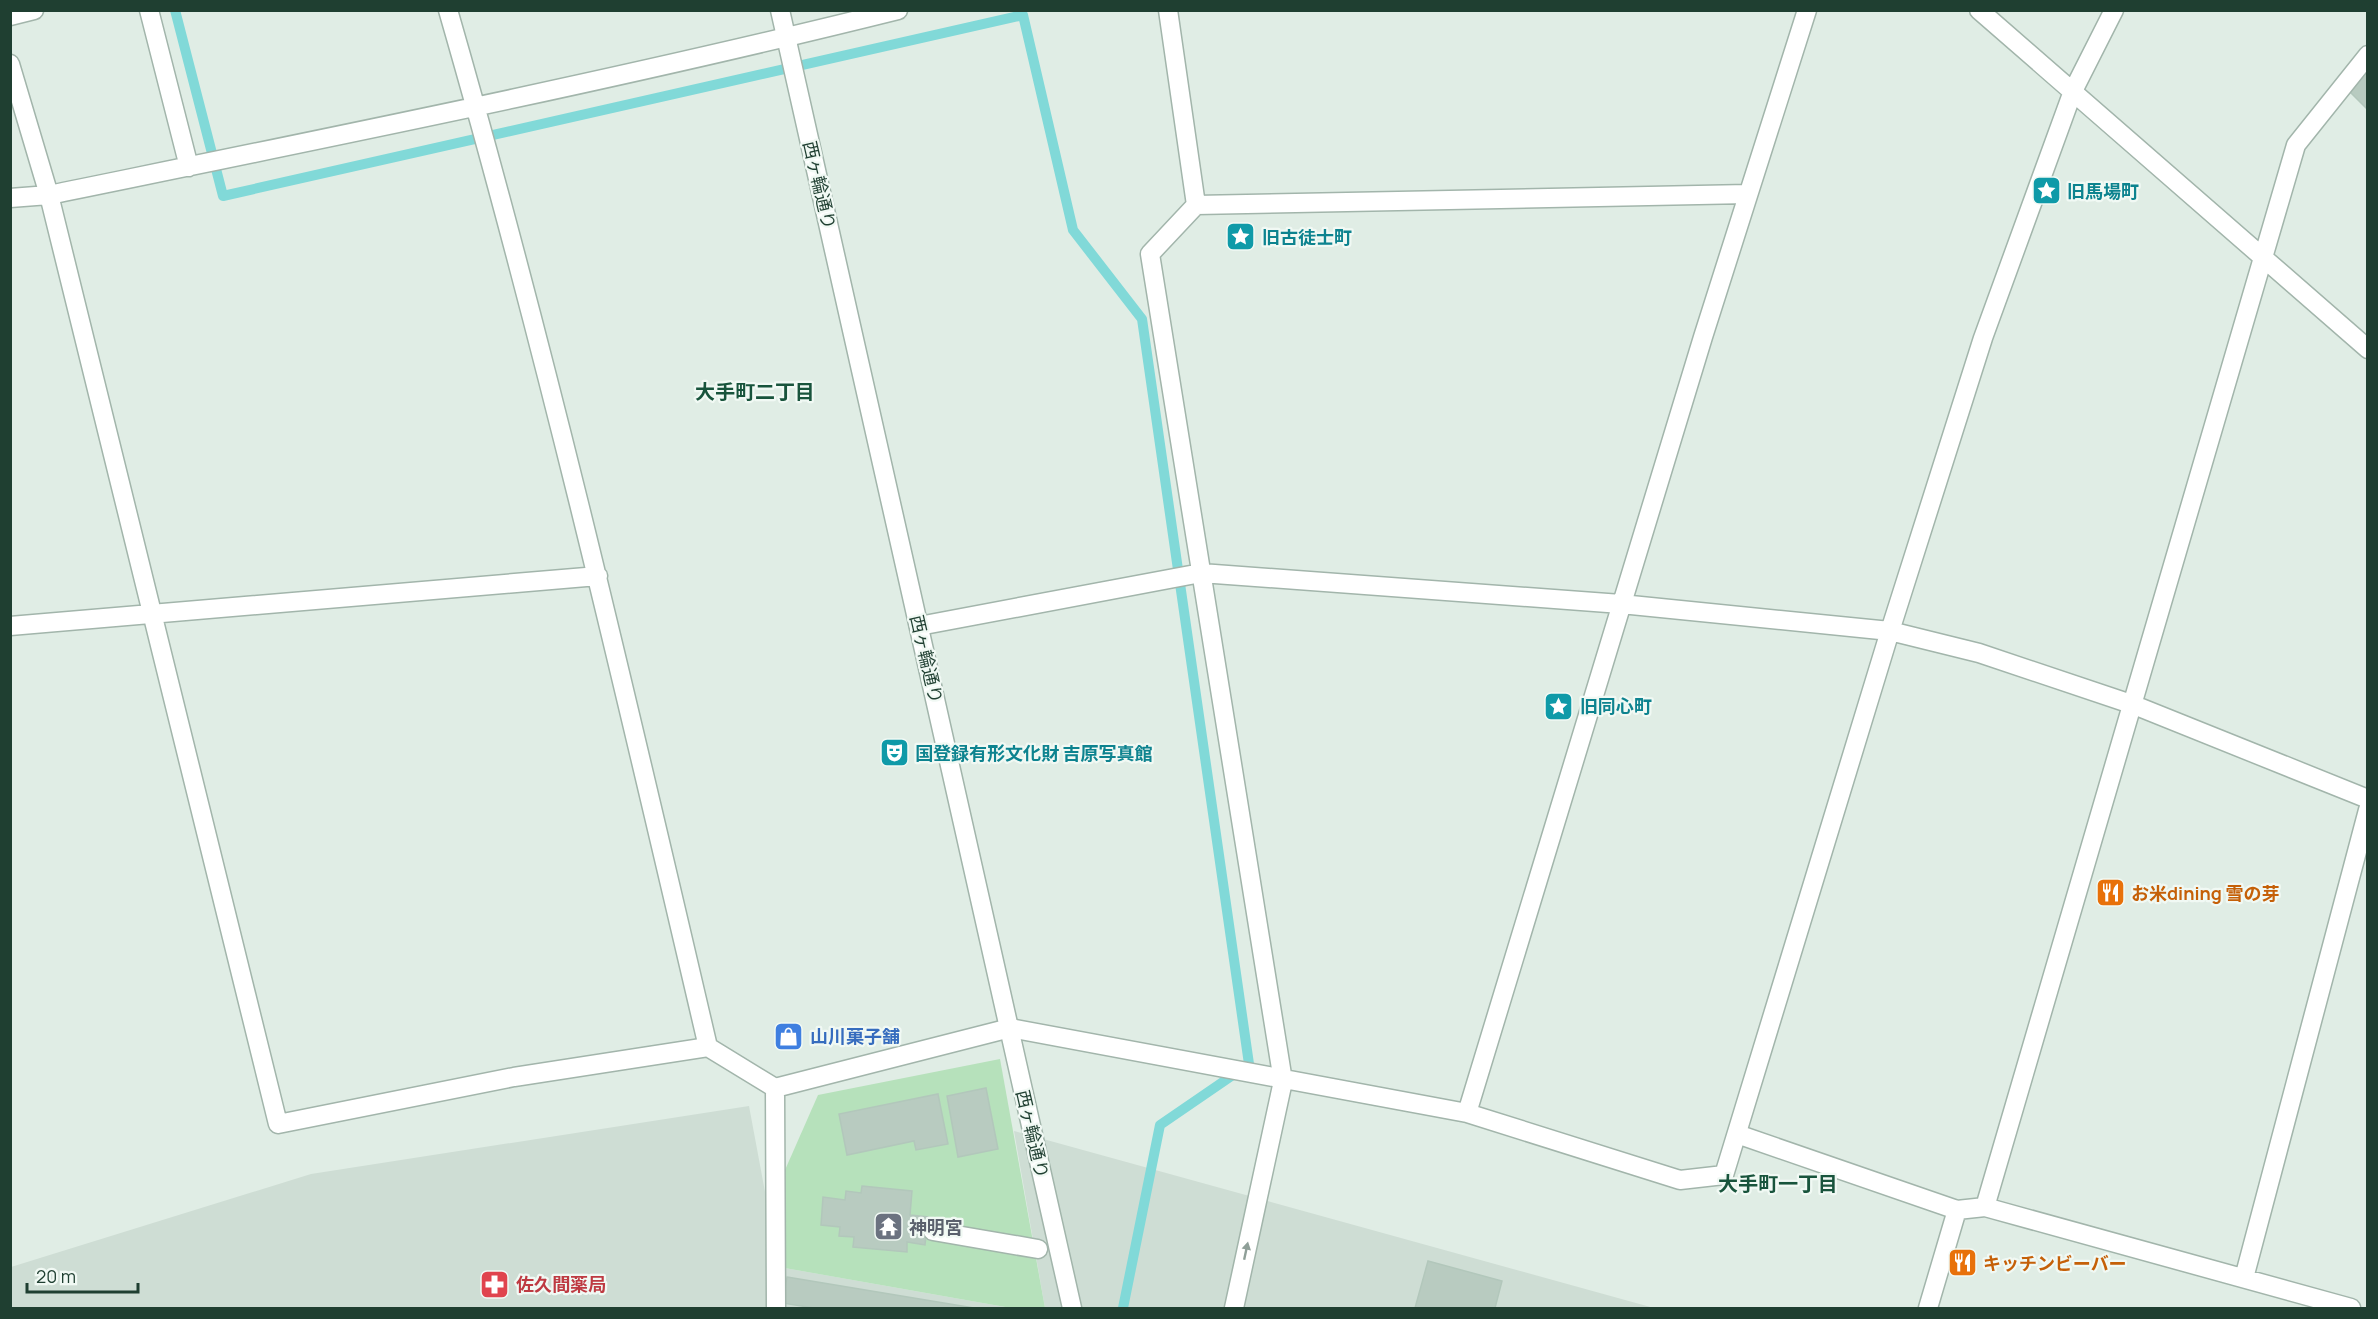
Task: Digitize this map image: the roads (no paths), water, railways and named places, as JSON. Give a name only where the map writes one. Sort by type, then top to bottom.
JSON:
[{"type":"street","points":[[10,16],[34,10]]},
{"type":"street","points":[[149,10],[189,167]]},
{"type":"street","points":[[448,10],[476,107],[598,576],[708,1047]]},
{"type":"street","name":"西ヶ輪通り","points":[[780,10],[1072,1308]]},
{"type":"street","points":[[10,198],[49,195],[476,107],[787,38],[898,10]]},
{"type":"street","points":[[1168,10],[1196,206]]},
{"type":"street","points":[[1467,1113],[1621,604],[1807,10]]},
{"type":"street","points":[[1979,10],[2367,349]]},
{"type":"street","points":[[10,64],[49,195],[278,1125],[514,1077],[708,1047],[775,1089],[1010,1028],[1283,1081],[1467,1113],[1680,1180],[1724,1174],[1890,631],[1983,338],[2073,91],[2114,10]]},
{"type":"street","points":[[1985,1207],[2134,705],[2296,145],[2367,56]]},
{"type":"street","points":[[1234,1308],[1283,1081],[1150,254],[1196,206],[1748,194]]},
{"type":"street","points":[[919,626],[1201,573],[1621,604],[1890,631],[1979,653],[2134,705],[2367,799]]},
{"type":"street","points":[[10,626],[151,612],[598,576]]},
{"type":"street","points":[[2244,1278],[2367,810]]},
{"type":"street","points":[[775,1089],[776,1308]]},
{"type":"street","points":[[1737,1134],[1957,1210],[1985,1207],[2351,1308]]},
{"type":"street","points":[[1928,1308],[1957,1210]]},
{"type":"street","points":[[933,1231],[1038,1249]]},
{"type":"waterway","points":[[175,10],[223,196],[1023,15],[1073,230],[1142,319],[1249,1064],[1160,1125],[1123,1308]]},
{"type":"place","name":"旧馬場町","points":[[2046,191]]},
{"type":"place","name":"旧古徒士町","points":[[1241,237]]},
{"type":"place","name":"旧同心町","points":[[1559,706]]},
{"type":"place","name":"国登録有形文化財 吉原写真館","points":[[894,753]]},
{"type":"place","name":"お米dining 雪の芽","points":[[2110,893]]},
{"type":"place","name":"山川菓子舗","points":[[789,1036]]},
{"type":"place","name":"神明宮","points":[[888,1227]]},
{"type":"place","name":"キッチンビーバー","points":[[1962,1263]]},
{"type":"place","name":"佐久間薬局","points":[[495,1284]]},
{"type":"district","name":"大手町二丁目","points":[[755,391]]},
{"type":"district","name":"大手町一丁目","points":[[1778,1183]]}]
